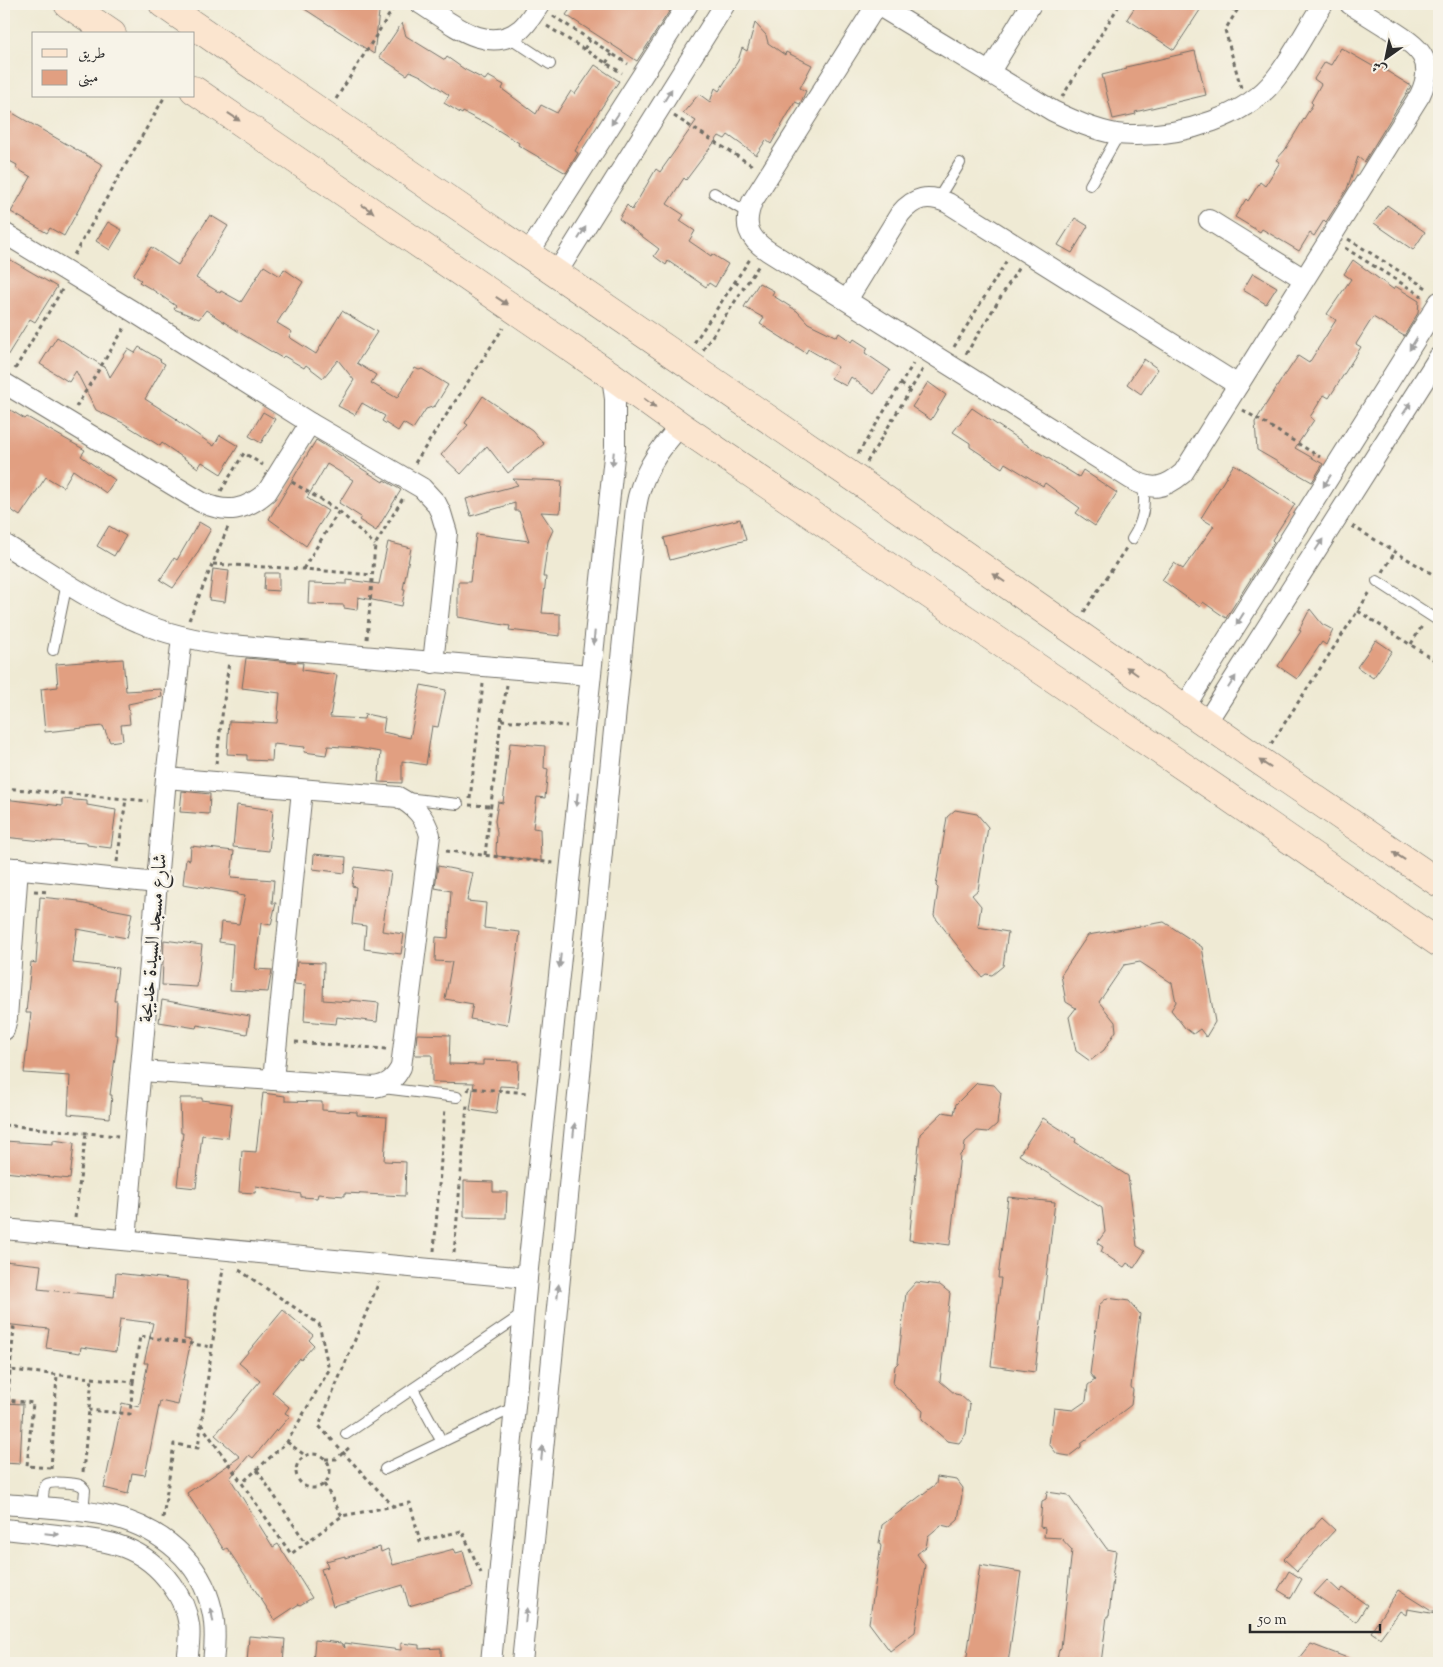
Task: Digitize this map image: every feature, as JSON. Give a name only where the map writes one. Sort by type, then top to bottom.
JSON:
[{"type":"street","points":[[163,4],[1073,629],[1439,884]]},
{"type":"street","points":[[421,4],[477,38],[493,40],[509,37],[522,28],[536,9]]},
{"type":"street","points":[[528,254],[688,4]]},
{"type":"street","points":[[556,274],[725,4]]},
{"type":"street","points":[[1323,4],[1276,79],[1262,93],[1246,105],[1216,120],[1184,130],[1150,135],[1119,134],[1084,125],[1053,111],[877,4],[752,202],[748,213],[748,225],[752,236],[764,248],[1143,486],[1158,487],[1172,483],[1182,473],[1233,393],[1420,95],[1426,82],[1427,67],[1421,53],[1411,43],[1350,4]]},
{"type":"street","points":[[989,73],[1031,4]]},
{"type":"street","points":[[77,8],[109,32]]},
{"type":"street","points":[[195,91],[515,309],[681,426],[1213,787],[1439,943]]},
{"type":"street","points":[[847,300],[907,205],[916,200],[938,199],[1022,249],[1233,393]]},
{"type":"street","points":[[1209,220],[1304,279]]},
{"type":"street","points":[[4,233],[310,423],[422,488],[436,503],[442,513],[447,533],[433,662]]},
{"type":"street","points":[[1195,715],[1336,467],[1436,300]]},
{"type":"street","points":[[1195,715],[1337,517],[1439,356]]},
{"type":"street","points":[[491,1663],[527,1278],[615,447],[615,407],[612,376]]},
{"type":"street","points":[[5,384],[68,420],[201,502],[224,510],[247,506],[258,500],[266,492],[310,423]]},
{"type":"street","points":[[522,1663],[638,492],[653,459],[661,447],[681,426]]},
{"type":"street","points":[[4,544],[121,614],[182,637],[231,645],[590,676]]},
{"type":"street","points":[[596,613],[625,616]]},
{"type":"street","name":"شارع مسجد السيدة خديجة","points":[[126,1240],[166,778],[182,637]]},
{"type":"street","points":[[141,1071],[374,1087],[387,1084],[398,1074],[401,1067],[430,836],[424,820],[413,806],[398,798],[166,778]]},
{"type":"street","points":[[273,1080],[302,790]]},
{"type":"street","points":[[4,1030],[7,1018],[11,867],[157,883]]},
{"type":"street","points":[[4,1229],[126,1240],[224,1255],[386,1265],[527,1278]]},
{"type":"street","points":[[514,1409],[524,1402],[536,1404],[548,1398]]},
{"type":"street","points":[[514,1409],[525,1418],[532,1417],[546,1422]]},
{"type":"street","points":[[4,1504],[114,1517],[133,1523],[160,1537],[182,1554],[196,1570],[206,1590],[212,1610],[215,1632],[213,1663]]},
{"type":"street","points":[[4,1529],[107,1541],[134,1551],[146,1558],[167,1577],[184,1608],[189,1628],[187,1663]]},
{"type":"lane","points":[[509,37],[550,64]]},
{"type":"lane","points":[[1090,185],[1119,134]]},
{"type":"lane","points":[[938,199],[960,163]]},
{"type":"lane","points":[[714,194],[748,213]]},
{"type":"lane","points":[[1132,539],[1138,529],[1144,508],[1143,486]]},
{"type":"lane","points":[[1377,581],[1439,621]]},
{"type":"lane","points":[[53,650],[68,583]]},
{"type":"lane","points":[[398,798],[458,804]]},
{"type":"lane","points":[[374,1087],[462,1098]]},
{"type":"lane","points":[[346,1434],[524,1314]]},
{"type":"lane","points":[[413,1388],[442,1442]]},
{"type":"lane","points":[[385,1469],[514,1409]]},
{"type":"lane","points":[[43,1508],[44,1488],[50,1482],[81,1485],[86,1493],[83,1512]]},
{"type":"path","points":[[326,115],[396,4]]},
{"type":"path","points":[[1053,111],[1120,4]]},
{"type":"path","points":[[1224,4],[1236,11]]},
{"type":"path","points":[[1241,4],[1226,27],[1225,33],[1246,105]]},
{"type":"path","points":[[536,9],[612,54],[640,78]]},
{"type":"path","points":[[536,9],[584,49],[606,63],[640,78]]},
{"type":"path","points":[[584,49],[590,40]]},
{"type":"path","points":[[606,63],[612,54]]},
{"type":"path","points":[[5,384],[164,98]]},
{"type":"path","points":[[660,108],[769,175]]},
{"type":"path","points":[[1332,235],[1401,272],[1436,300]]},
{"type":"path","points":[[1332,235],[1373,265],[1436,300]]},
{"type":"path","points":[[687,364],[735,282],[764,248]]},
{"type":"path","points":[[687,364],[744,288],[764,248]]},
{"type":"path","points":[[851,476],[910,390],[939,358],[1022,249]]},
{"type":"path","points":[[851,476],[901,384],[939,358],[1022,249]]},
{"type":"path","points":[[1373,265],[1377,258]]},
{"type":"path","points":[[1397,280],[1401,272]]},
{"type":"path","points":[[735,282],[744,288]]},
{"type":"path","points":[[366,657],[375,545],[409,481],[515,309]]},
{"type":"path","points":[[68,420],[134,312]]},
{"type":"path","points":[[901,384],[910,390]]},
{"type":"path","points":[[1233,393],[1336,467]]},
{"type":"path","points":[[212,507],[244,453],[339,511],[375,545]]},
{"type":"path","points":[[182,637],[236,509]]},
{"type":"path","points":[[303,569],[339,511]]},
{"type":"path","points":[[1337,517],[1439,578]]},
{"type":"path","points":[[1073,629],[1132,539]]},
{"type":"path","points":[[1260,761],[1395,552]]},
{"type":"path","points":[[213,564],[372,575]]},
{"type":"path","points":[[1358,610],[1439,662]]},
{"type":"path","points":[[1411,644],[1429,615]]},
{"type":"path","points":[[214,782],[231,645]]},
{"type":"path","points":[[470,805],[485,667]]},
{"type":"path","points":[[485,855],[500,720],[510,669]]},
{"type":"path","points":[[500,720],[584,728]]},
{"type":"path","points":[[4,788],[164,803]]},
{"type":"path","points":[[115,878],[126,799]]},
{"type":"path","points":[[458,804],[490,806]]},
{"type":"path","points":[[428,849],[570,865]]},
{"type":"path","points":[[277,1040],[403,1051]]},
{"type":"path","points":[[468,1093],[469,1088],[546,1094]]},
{"type":"path","points":[[442,1270],[446,1096]]},
{"type":"path","points":[[442,1270],[462,1098]]},
{"type":"path","points":[[4,1125],[135,1138]]},
{"type":"path","points":[[72,1236],[86,1133]]},
{"type":"path","points":[[160,1537],[174,1444],[198,1448],[224,1255],[318,1324],[329,1370],[287,1442],[242,1483]]},
{"type":"path","points":[[386,1265],[319,1426],[393,1506]]},
{"type":"path","points":[[4,1327],[14,1328],[8,1400],[33,1403],[27,1466],[51,1468]]},
{"type":"path","points":[[89,1410],[130,1414],[140,1336],[212,1347]]},
{"type":"path","points":[[10,1370],[133,1382]]},
{"type":"path","points":[[50,1482],[57,1375]]},
{"type":"path","points":[[81,1485],[92,1378]]},
{"type":"path","points":[[201,1424],[291,1554],[342,1516],[410,1503],[420,1541],[462,1531],[481,1573]]},
{"type":"path","points":[[287,1442],[306,1456]]},
{"type":"path","points":[[316,1454],[328,1463],[330,1474],[324,1484],[312,1488],[301,1482],[296,1471],[298,1465],[306,1456],[316,1454]]},
{"type":"path","points":[[257,1470],[306,1543]]},
{"type":"path","points":[[324,1484],[342,1516]]},
{"type":"building","points":[[297,4],[380,4],[374,54],[337,30]]},
{"type":"building","points":[[574,4],[674,4],[637,61],[566,15]]},
{"type":"building","points":[[1137,4],[1204,4],[1174,50],[1127,19]]},
{"type":"building","points":[[402,23],[406,36],[445,60],[447,57],[485,80],[488,76],[504,85],[502,89],[536,114],[541,105],[557,113],[571,91],[575,94],[595,65],[619,81],[588,128],[575,151],[578,153],[566,173],[518,145],[519,143],[483,121],[463,112],[462,114],[444,103],[449,95],[421,76],[410,71],[407,75],[379,57]]},
{"type":"building","points":[[755,23],[766,35],[768,43],[785,55],[786,52],[812,65],[800,88],[806,91],[800,104],[795,102],[771,144],[766,140],[756,155],[728,135],[725,139],[719,136],[686,180],[684,178],[667,204],[684,215],[680,221],[695,231],[689,241],[711,256],[712,254],[728,264],[715,287],[709,283],[706,287],[668,261],[666,265],[654,256],[659,249],[619,219],[627,205],[632,210],[656,169],[660,172],[696,121],[683,113],[699,94],[710,102],[715,88],[719,91],[738,61],[742,48],[747,51]]},
{"type":"building","points":[[1341,48],[1376,68],[1377,65],[1411,86],[1364,162],[1358,157],[1347,189],[1326,222],[1324,220],[1314,236],[1310,233],[1299,251],[1262,229],[1260,232],[1235,217],[1246,199],[1248,201],[1260,182],[1265,186],[1280,162],[1276,160],[1285,150],[1313,104],[1311,102],[1321,84],[1314,79],[1325,62],[1331,65]]},
{"type":"building","points":[[1195,51],[1206,95],[1113,119],[1102,75],[1127,69],[1126,67]]},
{"type":"building","points":[[4,108],[103,165],[64,236],[50,228],[47,233],[11,212],[31,177],[16,168],[17,165],[4,158]]},
{"type":"building","points":[[1387,205],[1425,232],[1413,250],[1374,223]]},
{"type":"building","points":[[210,215],[228,226],[196,278],[220,293],[221,291],[241,302],[264,266],[280,276],[284,269],[303,282],[277,323],[292,332],[289,337],[316,354],[342,311],[377,332],[357,363],[376,375],[371,383],[397,398],[415,368],[422,369],[448,385],[435,406],[426,409],[413,429],[403,423],[398,431],[382,421],[385,416],[362,403],[355,415],[338,406],[354,380],[338,360],[323,378],[306,365],[304,368],[284,356],[282,358],[206,310],[199,319],[174,309],[176,306],[139,282],[141,280],[133,275],[151,247],[178,265]]},
{"type":"building","points":[[1075,218],[1088,226],[1072,253],[1058,245]]},
{"type":"building","points":[[108,222],[122,230],[110,250],[96,241]]},
{"type":"building","points":[[4,256],[57,287],[35,322],[30,319],[4,361]]},
{"type":"building","points":[[1353,260],[1393,289],[1395,286],[1419,301],[1418,313],[1404,336],[1373,317],[1356,344],[1361,347],[1329,398],[1324,395],[1310,417],[1314,420],[1295,448],[1323,464],[1312,482],[1257,450],[1255,422],[1298,356],[1309,363],[1336,320],[1327,314],[1351,279],[1344,274]]},
{"type":"building","points":[[1253,273],[1277,287],[1266,304],[1243,290]]},
{"type":"building","points":[[759,283],[774,291],[772,295],[797,311],[808,323],[837,337],[839,333],[852,342],[854,339],[868,348],[865,353],[890,370],[874,394],[851,377],[846,386],[831,378],[838,367],[808,349],[806,353],[760,324],[764,318],[744,307]]},
{"type":"building","points":[[57,337],[106,368],[110,377],[128,349],[135,353],[139,347],[161,360],[165,364],[145,399],[214,446],[220,435],[238,446],[221,474],[202,462],[198,468],[162,443],[160,446],[123,423],[96,410],[76,371],[69,382],[40,364]]},
{"type":"building","points":[[1144,359],[1158,369],[1141,394],[1127,384]]},
{"type":"building","points":[[928,382],[946,395],[931,420],[912,407]]},
{"type":"building","points":[[483,396],[532,430],[544,444],[508,473],[487,446],[461,474],[441,455],[468,425],[465,423]]},
{"type":"building","points":[[4,406],[85,450],[81,456],[115,480],[106,493],[73,470],[63,487],[46,477],[20,516],[4,505]]},
{"type":"building","points":[[972,408],[1079,477],[1083,470],[1117,493],[1095,526],[1076,513],[1080,508],[1045,483],[1043,486],[1005,463],[1002,468],[970,447],[970,443],[953,432]]},
{"type":"building","points":[[263,412],[275,419],[261,443],[249,436]]},
{"type":"building","points":[[316,440],[383,482],[384,480],[401,490],[376,531],[359,520],[361,517],[339,503],[353,480],[327,464],[307,498],[328,511],[306,546],[269,519]]},
{"type":"building","points":[[1234,464],[1295,504],[1272,540],[1274,542],[1226,618],[1203,602],[1200,607],[1162,580],[1174,563],[1183,569],[1214,526],[1201,518]]},
{"type":"building","points":[[513,479],[562,481],[560,513],[541,512],[553,530],[548,541],[543,577],[546,577],[542,613],[560,614],[560,636],[509,630],[510,626],[458,617],[458,582],[470,582],[476,534],[529,541],[519,511],[515,511],[515,503],[471,516],[466,499],[518,485]]},
{"type":"building","points":[[740,519],[746,540],[670,560],[664,538]]},
{"type":"building","points":[[199,522],[211,529],[195,557],[173,588],[160,580],[174,558],[177,560]]},
{"type":"building","points":[[109,526],[126,536],[114,556],[97,546]]},
{"type":"building","points":[[388,542],[411,548],[403,589],[405,589],[402,606],[358,597],[357,610],[344,608],[344,605],[308,604],[309,583],[347,584],[347,580],[379,584]]},
{"type":"building","points":[[213,569],[229,571],[225,602],[209,600]]},
{"type":"building","points":[[265,573],[279,573],[279,591],[264,590]]},
{"type":"building","points":[[1310,609],[1322,624],[1333,630],[1326,645],[1322,642],[1297,679],[1278,666],[1301,631],[1299,630]]},
{"type":"building","points":[[1376,640],[1392,651],[1373,678],[1357,667]]},
{"type":"building","points":[[246,658],[303,663],[302,670],[337,675],[330,717],[364,719],[365,714],[385,718],[383,732],[410,738],[421,685],[446,690],[438,727],[432,726],[426,765],[402,761],[402,783],[378,782],[381,752],[328,746],[326,755],[304,752],[305,747],[273,744],[272,761],[247,760],[247,755],[227,754],[229,721],[277,723],[280,693],[242,688]]},
{"type":"building","points":[[123,659],[126,691],[161,689],[162,697],[128,704],[130,724],[121,725],[123,740],[110,742],[103,726],[45,732],[41,689],[58,687],[56,664]]},
{"type":"building","points":[[510,743],[545,746],[544,768],[548,769],[545,798],[537,797],[533,828],[540,829],[541,861],[497,856],[495,821],[498,802],[503,803]]},
{"type":"building","points":[[182,791],[210,794],[209,814],[180,812]]},
{"type":"building","points":[[4,799],[62,806],[62,799],[87,801],[87,805],[116,810],[111,848],[87,845],[87,843],[52,842],[4,837]]},
{"type":"building","points":[[237,805],[273,810],[269,851],[233,847]]},
{"type":"building","points":[[955,810],[977,814],[988,827],[978,890],[972,895],[981,906],[978,927],[1008,932],[1003,966],[992,975],[986,974],[982,977],[934,916],[938,888],[936,886],[947,817]]},
{"type":"building","points":[[191,846],[234,851],[231,877],[274,880],[272,903],[276,903],[271,925],[261,923],[255,969],[272,970],[268,992],[230,990],[233,944],[219,942],[221,922],[239,924],[245,896],[238,895],[238,893],[183,884],[186,859],[190,860]]},
{"type":"building","points":[[314,854],[346,857],[345,873],[313,869]]},
{"type":"building","points":[[438,866],[473,873],[467,901],[486,903],[484,928],[520,932],[507,1025],[470,1019],[473,1004],[445,999],[452,962],[435,961],[436,937],[448,938],[451,891],[435,888]]},
{"type":"building","points":[[355,867],[391,872],[382,931],[404,934],[401,954],[364,949],[366,926],[352,924],[356,887],[352,886]]},
{"type":"building","points":[[40,897],[79,901],[79,903],[132,913],[127,938],[77,929],[73,963],[118,968],[114,1001],[117,1001],[115,1035],[118,1035],[110,1095],[112,1095],[110,1118],[68,1114],[70,1076],[24,1073],[31,1013],[26,1013],[31,962],[36,963]]},
{"type":"building","points":[[1164,922],[1202,947],[1215,1022],[1206,1037],[1200,1029],[1193,1034],[1185,1028],[1171,1010],[1176,1002],[1172,983],[1140,962],[1124,965],[1099,1002],[1115,1022],[1116,1031],[1104,1050],[1090,1061],[1076,1051],[1069,1017],[1076,1008],[1066,1002],[1061,975],[1088,935]]},
{"type":"building","points":[[164,940],[202,945],[197,987],[162,985]]},
{"type":"building","points":[[297,962],[324,963],[323,1000],[379,1003],[377,1022],[337,1017],[336,1024],[304,1021],[306,985],[294,984]]},
{"type":"building","points":[[162,1000],[250,1016],[247,1034],[197,1025],[196,1028],[159,1022]]},
{"type":"building","points":[[417,1034],[450,1035],[449,1064],[483,1065],[483,1060],[519,1061],[518,1087],[500,1086],[496,1114],[470,1110],[474,1083],[432,1082],[432,1055],[415,1055]]},
{"type":"building","points":[[977,1083],[994,1085],[1001,1093],[997,1124],[988,1132],[977,1131],[965,1142],[964,1151],[960,1155],[950,1245],[909,1240],[920,1134],[943,1112],[954,1114],[956,1104]]},
{"type":"building","points":[[263,1093],[285,1096],[285,1101],[322,1102],[322,1110],[357,1112],[357,1115],[387,1117],[384,1161],[406,1162],[405,1196],[345,1193],[345,1196],[318,1194],[317,1198],[301,1197],[301,1194],[256,1186],[255,1193],[239,1192],[242,1151],[256,1152]]},
{"type":"building","points":[[180,1098],[202,1098],[202,1100],[232,1104],[228,1138],[202,1135],[196,1188],[177,1186],[183,1133],[181,1133]]},
{"type":"building","points":[[1043,1118],[1076,1139],[1075,1142],[1128,1176],[1137,1246],[1145,1251],[1134,1268],[1127,1263],[1124,1267],[1101,1252],[1103,1247],[1097,1243],[1105,1232],[1102,1208],[1019,1155]]},
{"type":"building","points":[[53,1140],[74,1143],[70,1179],[4,1172],[4,1141],[53,1144]]},
{"type":"building","points":[[464,1181],[493,1182],[493,1192],[507,1192],[506,1218],[464,1217]]},
{"type":"building","points":[[1008,1197],[1055,1202],[1035,1372],[991,1366],[1001,1278],[998,1278]]},
{"type":"building","points":[[4,1261],[41,1265],[38,1289],[114,1297],[116,1273],[188,1281],[184,1339],[191,1340],[178,1405],[160,1401],[145,1475],[132,1473],[128,1494],[104,1488],[122,1403],[139,1407],[148,1363],[144,1363],[153,1323],[120,1319],[116,1352],[81,1347],[80,1353],[46,1348],[49,1329],[4,1324]]},
{"type":"building","points":[[916,1282],[940,1285],[950,1293],[940,1381],[970,1404],[966,1434],[959,1443],[947,1441],[922,1419],[923,1411],[893,1384],[895,1366],[898,1363],[906,1293]]},
{"type":"building","points":[[1107,1298],[1129,1301],[1140,1314],[1131,1387],[1133,1390],[1131,1405],[1081,1444],[1081,1447],[1069,1456],[1057,1454],[1049,1444],[1054,1408],[1073,1410],[1086,1401],[1088,1385],[1095,1380],[1090,1374],[1099,1305]]},
{"type":"building","points":[[283,1310],[313,1335],[309,1340],[314,1345],[301,1360],[300,1358],[272,1392],[289,1407],[285,1413],[290,1416],[253,1458],[249,1455],[230,1478],[273,1547],[278,1544],[312,1598],[275,1620],[227,1548],[224,1550],[187,1493],[240,1457],[215,1435],[260,1381],[239,1363]]},
{"type":"building","points":[[4,1403],[23,1404],[20,1464],[4,1463]]},
{"type":"building","points":[[937,1477],[957,1480],[963,1488],[958,1520],[950,1527],[941,1525],[928,1536],[926,1547],[917,1554],[925,1565],[915,1632],[890,1651],[869,1623],[881,1546],[879,1543],[882,1525],[936,1484]]},
{"type":"building","points":[[1047,1492],[1068,1495],[1107,1549],[1116,1551],[1109,1616],[1107,1616],[1101,1663],[1056,1663],[1061,1648],[1072,1550],[1061,1538],[1044,1537],[1045,1528],[1040,1527],[1042,1501],[1046,1499]]},
{"type":"building","points":[[1322,1518],[1335,1530],[1297,1571],[1284,1559]]},
{"type":"building","points":[[380,1547],[381,1552],[388,1549],[393,1565],[454,1549],[456,1553],[463,1551],[473,1587],[409,1606],[403,1585],[333,1606],[321,1569],[328,1567],[326,1561],[345,1556],[345,1558]]},
{"type":"building","points":[[980,1565],[1021,1572],[1008,1663],[966,1663]]},
{"type":"building","points":[[1289,1571],[1302,1579],[1291,1598],[1278,1590]]},
{"type":"building","points":[[1327,1580],[1340,1592],[1343,1588],[1367,1605],[1356,1622],[1314,1594]]},
{"type":"building","points":[[1398,1590],[1436,1614],[1407,1609],[1406,1615],[1400,1611],[1380,1638],[1371,1632]]},
{"type":"building","points":[[249,1636],[285,1639],[283,1663],[247,1663]]},
{"type":"building","points":[[315,1640],[341,1643],[345,1648],[344,1643],[401,1650],[401,1643],[419,1645],[419,1649],[441,1648],[441,1663],[313,1663]]},
{"type":"building","points":[[1311,1644],[1358,1662],[1296,1663]]}]
